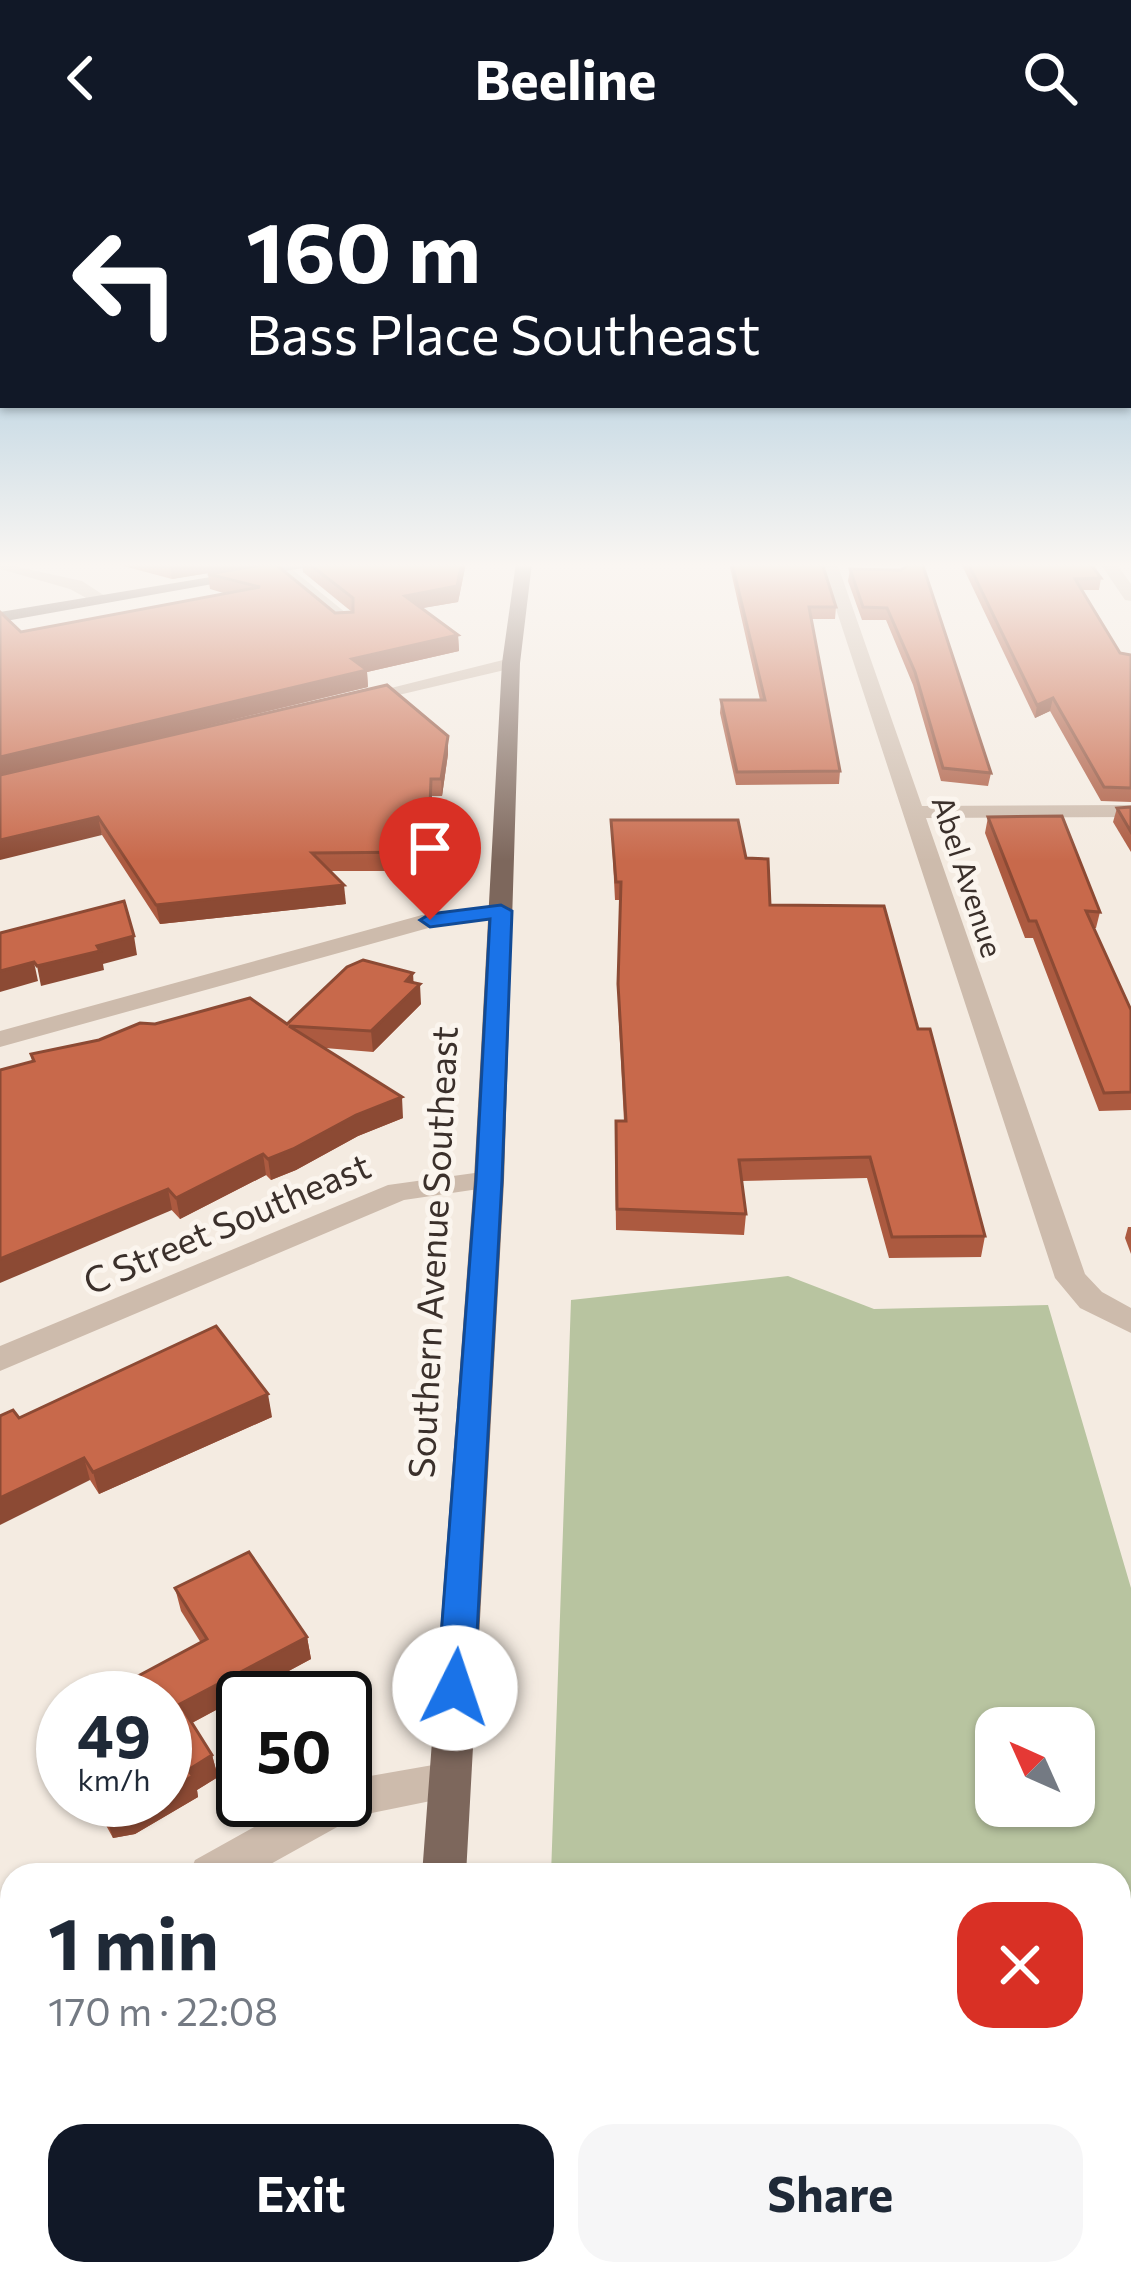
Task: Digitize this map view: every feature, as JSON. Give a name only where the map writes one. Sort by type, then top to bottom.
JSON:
[{"type":"main road","name":"Southern Avenue Southeast","points":[[445,1863],[489,1180],[512,663]]},
{"type":"street","name":"Abel Avenue","points":[[868,662],[1071,1278],[1091,1300],[1131,1322]]},
{"type":"street","points":[[345,702],[512,663]]},
{"type":"street","points":[[916,812],[1131,811]]},
{"type":"street","points":[[0,1039],[430,920],[501,911]]},
{"type":"street","name":"C Street Southeast","points":[[0,1359],[398,1192],[489,1180]]},
{"type":"street","points":[[231,1863],[302,1821],[353,1798],[450,1781]]},
{"type":"green space","points":[[788,1276],[874,1309],[1048,1305],[1131,1588],[1131,1863],[551,1863],[571,1300]]},
{"type":"building","points":[[0,662],[357,662],[367,670],[0,757]]},
{"type":"building","points":[[756,662],[819,662],[840,771],[737,772],[721,700],[765,700]]},
{"type":"building","points":[[911,662],[955,662],[991,773],[943,768]]},
{"type":"building","points":[[1016,662],[1131,662],[1131,788],[1104,787],[1053,698],[1037,705]]},
{"type":"building","points":[[387,685],[448,736],[441,779],[431,779],[429,836],[422,852],[312,853],[344,885],[156,905],[98,817],[0,840],[0,775]]},
{"type":"building","points":[[1131,807],[1131,832],[1117,808]]},
{"type":"building","points":[[1062,816],[1100,912],[1086,911],[1131,1010],[1131,1092],[1104,1093],[1036,921],[1029,921],[988,817]]},
{"type":"building","points":[[611,820],[738,820],[746,858],[768,859],[770,905],[884,906],[918,1029],[930,1029],[985,1236],[892,1237],[870,1157],[739,1160],[746,1214],[617,1209],[616,1121],[626,1121],[618,984],[621,882],[616,882]]},
{"type":"building","points":[[124,901],[134,936],[97,946],[100,951],[0,971],[0,933]]},
{"type":"building","points":[[363,960],[413,973],[406,981],[420,984],[371,1031],[289,1026],[402,1097],[293,1149],[268,1159],[263,1154],[176,1198],[168,1189],[0,1259],[0,1070],[34,1061],[31,1054],[250,998],[287,1024],[347,967]]},
{"type":"building","points":[[216,1326],[268,1394],[93,1472],[84,1458],[0,1498],[0,1416],[13,1410],[19,1418]]},
{"type":"building","points":[[249,1552],[307,1637],[243,1671],[216,1671],[216,1685],[192,1698],[192,1671],[147,1671],[207,1639],[175,1588]]},
{"type":"building","points":[[192,1723],[212,1755],[192,1768]]},
{"type":"route","points":[[430,920],[501,911],[489,1180],[455,1688]]}]
